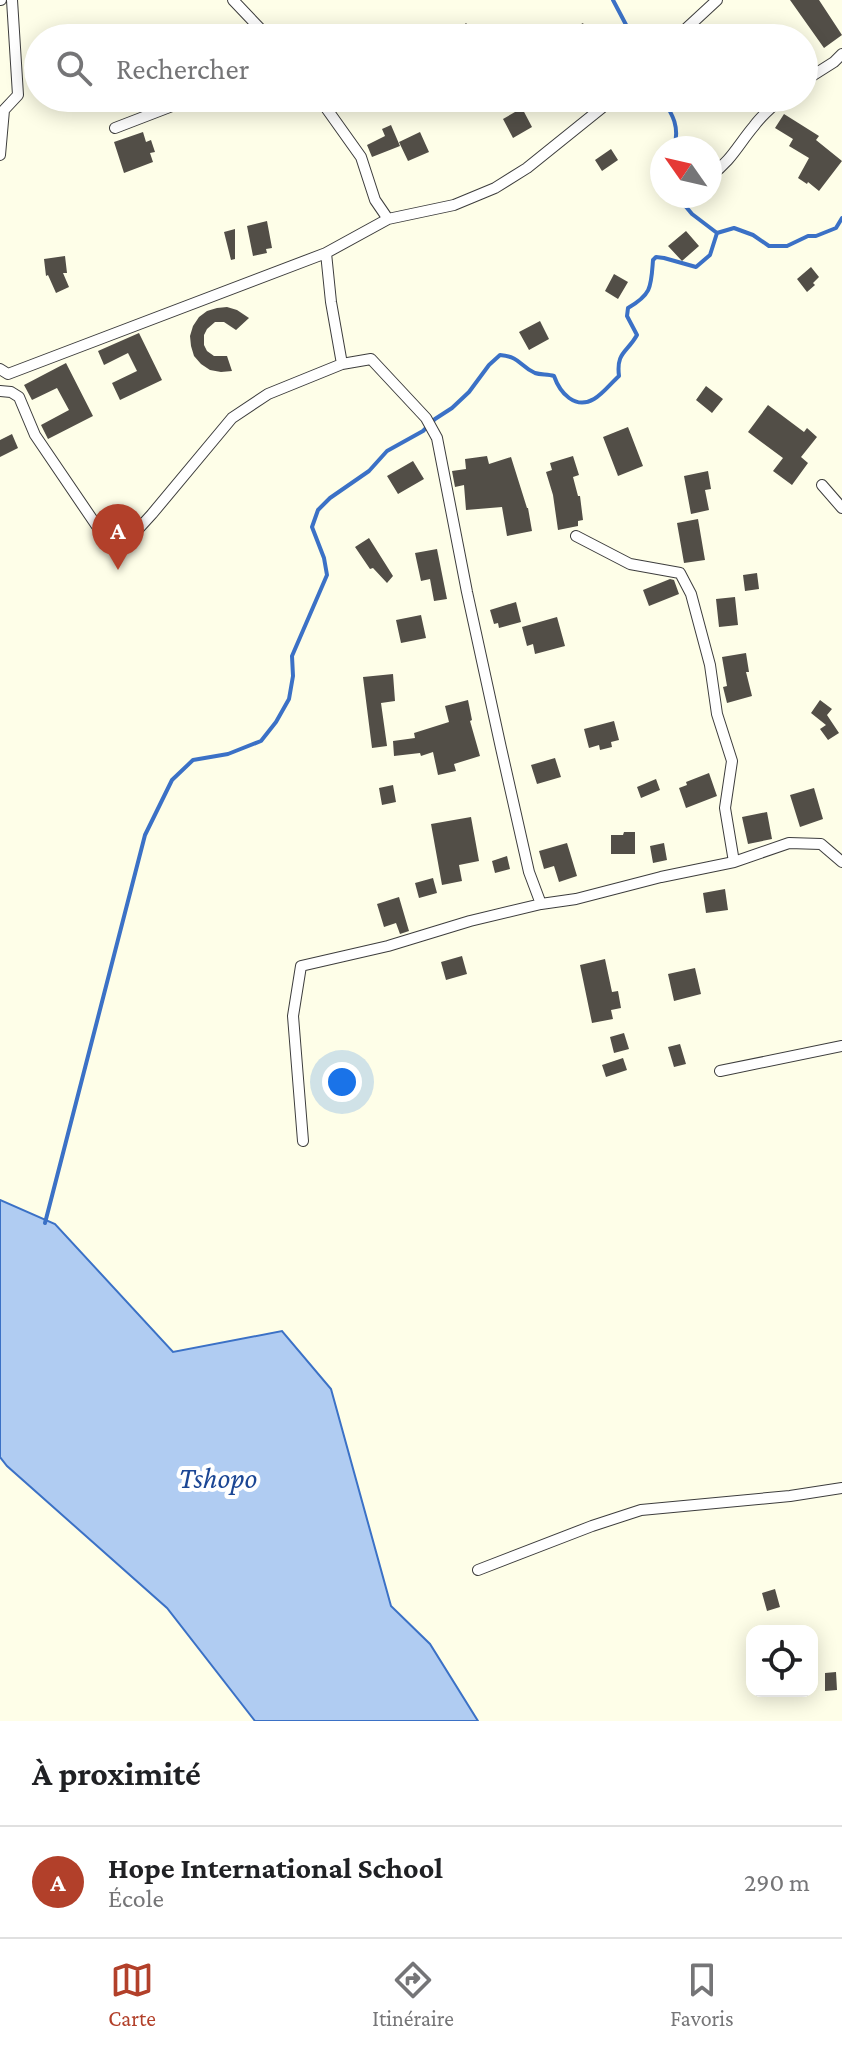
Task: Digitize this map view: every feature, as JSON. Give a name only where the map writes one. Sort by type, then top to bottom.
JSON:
[{"type":"street","points":[[0,155],[4,110],[18,95],[12,0]]},
{"type":"street","points":[[233,0],[256,24]]},
{"type":"street","points":[[691,24],[717,0]]},
{"type":"street","points":[[818,72],[842,54]]},
{"type":"street","points":[[115,128],[157,112]]},
{"type":"street","points":[[329,112],[361,157],[375,200],[388,219]]},
{"type":"street","points":[[0,369],[8,374],[326,253],[388,219],[454,205],[495,188],[527,168],[597,112]]},
{"type":"street","points":[[722,166],[766,112]]},
{"type":"street","points":[[326,253],[342,364]]},
{"type":"street","points":[[0,391],[19,397],[35,435],[51,459],[107,541],[121,548],[232,418],[268,394],[342,364],[371,359],[426,418],[437,438],[501,748],[529,872],[541,904]]},
{"type":"street","points":[[822,485],[842,508]]},
{"type":"street","points":[[576,536],[630,564],[680,573],[691,594],[710,665],[717,714],[732,761],[725,808],[734,862]]},
{"type":"street","points":[[303,1141],[293,1016],[301,966],[388,946],[470,921],[734,862],[789,843],[821,844],[842,862]]},
{"type":"street","points":[[720,1071],[842,1046]]},
{"type":"street","points":[[478,1570],[552,1540],[641,1510],[842,1488]]},
{"type":"water","name":"Tshopo","points":[[0,1200],[55,1224],[173,1352],[282,1331],[331,1389],[391,1606],[430,1644],[478,1721],[255,1721],[167,1608],[7,1466],[0,1457]]},
{"type":"building","points":[[790,0],[819,0],[842,35],[824,48],[818,40],[818,24],[807,24]]},
{"type":"building","points":[[515,112],[524,112],[532,127],[513,138],[503,119]]},
{"type":"building","points":[[784,114],[819,136],[816,140],[842,161],[819,191],[798,178],[809,158],[789,146],[793,139],[775,128]]},
{"type":"building","points":[[391,125],[400,146],[372,157],[367,145],[385,136],[382,129]]},
{"type":"building","points":[[143,132],[146,142],[151,140],[155,152],[150,153],[153,162],[124,173],[114,142]]},
{"type":"building","points":[[420,132],[429,152],[408,161],[399,142]]},
{"type":"building","points":[[611,149],[618,160],[602,171],[595,160]]},
{"type":"building","points":[[267,221],[272,248],[266,249],[267,253],[253,256],[247,226]]},
{"type":"building","points":[[235,229],[235,259],[231,260],[224,232]]},
{"type":"building","points":[[686,231],[699,246],[682,261],[668,246]]},
{"type":"building","points":[[65,256],[67,273],[63,273],[69,287],[56,293],[46,276],[44,259]]},
{"type":"building","points":[[811,267],[819,277],[807,292],[797,279]]},
{"type":"building","points":[[614,274],[628,282],[618,299],[605,291]]},
{"type":"building","points":[[227,307],[249,318],[236,330],[224,322],[215,322],[207,329],[204,345],[207,351],[214,356],[227,356],[232,371],[221,372],[210,370],[194,356],[190,336],[199,317],[207,311]]},
{"type":"building","points":[[540,321],[549,339],[529,350],[519,332]]},
{"type":"building","points":[[139,333],[162,380],[120,400],[112,383],[137,371],[128,353],[104,365],[98,351]]},
{"type":"building","points":[[66,363],[93,416],[48,439],[41,425],[69,410],[57,388],[32,400],[24,385]]},
{"type":"building","points":[[706,386],[723,399],[712,413],[696,400]]},
{"type":"building","points":[[768,405],[804,432],[807,428],[817,437],[801,457],[808,463],[792,485],[773,471],[783,458],[748,432]]},
{"type":"building","points":[[628,427],[643,466],[618,476],[603,437]]},
{"type":"building","points":[[12,434],[18,448],[0,457],[0,440]]},
{"type":"building","points":[[487,456],[489,464],[511,457],[528,508],[532,531],[507,536],[502,507],[466,510],[464,485],[455,487],[452,471],[466,469],[465,459]]},
{"type":"building","points":[[573,456],[579,475],[573,477],[580,496],[583,520],[578,521],[578,526],[558,530],[546,472],[552,470],[550,463]]},
{"type":"building","points":[[413,461],[424,479],[398,494],[387,476]]},
{"type":"building","points":[[708,471],[711,489],[705,490],[709,510],[691,514],[684,476]]},
{"type":"building","points":[[698,519],[705,560],[684,563],[677,523]]},
{"type":"building","points":[[369,538],[393,576],[387,583],[373,568],[370,569],[355,547]]},
{"type":"building","points":[[437,549],[447,599],[434,601],[430,579],[421,581],[415,553]]},
{"type":"building","points":[[757,573],[759,589],[745,591],[743,575]]},
{"type":"building","points":[[674,580],[679,594],[649,606],[643,590]]},
{"type":"building","points":[[735,597],[738,625],[719,627],[716,599]]},
{"type":"building","points":[[516,602],[521,622],[499,628],[498,623],[494,624],[490,610]]},
{"type":"building","points":[[421,615],[426,638],[401,643],[396,620]]},
{"type":"building","points":[[557,617],[565,646],[535,654],[533,644],[527,646],[522,627]]},
{"type":"building","points":[[746,653],[749,672],[746,672],[752,696],[727,703],[722,657]]},
{"type":"building","points":[[393,674],[395,701],[381,703],[387,746],[372,748],[363,677]]},
{"type":"building","points":[[468,700],[470,721],[480,756],[454,764],[456,771],[438,775],[433,752],[421,756],[420,753],[394,756],[393,741],[415,738],[414,733],[449,722],[445,706]]},
{"type":"building","points":[[820,700],[832,709],[827,715],[839,733],[828,740],[820,729],[826,725],[811,713]]},
{"type":"building","points":[[614,721],[619,740],[611,742],[612,747],[600,750],[599,745],[589,748],[584,729]]},
{"type":"building","points":[[555,758],[561,777],[537,784],[531,765]]},
{"type":"building","points":[[709,773],[717,796],[686,808],[679,788]]},
{"type":"building","points":[[656,779],[660,790],[641,798],[637,787]]},
{"type":"building","points":[[393,785],[396,802],[382,805],[379,788]]},
{"type":"building","points":[[814,788],[823,819],[800,827],[790,795]]},
{"type":"building","points":[[767,812],[772,839],[748,844],[742,817]]},
{"type":"building","points":[[471,817],[479,861],[459,865],[462,881],[442,885],[431,824]]},
{"type":"building","points":[[624,832],[635,832],[635,854],[611,854],[611,835],[623,835]]},
{"type":"building","points":[[567,843],[577,876],[559,882],[554,866],[544,869],[539,851]]},
{"type":"building","points":[[664,843],[667,860],[653,863],[650,846]]},
{"type":"building","points":[[507,856],[510,869],[495,873],[492,861]]},
{"type":"building","points":[[433,878],[437,893],[419,898],[415,883]]},
{"type":"building","points":[[725,889],[728,910],[706,913],[703,893]]},
{"type":"building","points":[[399,897],[409,931],[400,934],[396,923],[384,927],[377,904]]},
{"type":"building","points":[[462,956],[467,974],[446,980],[441,962]]},
{"type":"building","points":[[605,959],[612,992],[618,991],[621,1008],[611,1010],[613,1019],[592,1023],[580,965]]},
{"type":"building","points":[[695,968],[701,994],[674,1001],[668,974]]},
{"type":"building","points":[[624,1033],[629,1049],[614,1053],[610,1037]]},
{"type":"building","points":[[680,1044],[686,1064],[674,1067],[668,1047]]},
{"type":"building","points":[[623,1058],[627,1070],[606,1077],[602,1065]]},
{"type":"building","points":[[775,1589],[780,1607],[767,1611],[762,1593]]},
{"type":"building","points":[[836,1672],[837,1690],[825,1691],[825,1673]]},
{"type":"waterway","points":[[613,0],[626,24]]},
{"type":"waterway","points":[[670,112],[676,136]]},
{"type":"waterway","points":[[687,208],[717,233]]},
{"type":"waterway","points":[[45,1223],[145,835],[172,780],[193,760],[228,754],[261,741],[289,699],[292,656],[327,575],[312,527],[318,510],[369,471],[387,451],[423,431],[452,408],[500,355],[516,360],[535,373],[554,376],[564,394],[575,401],[587,402],[597,397],[619,376],[621,357],[637,335],[627,316],[628,308],[649,289],[656,257],[696,267],[710,255],[717,233],[734,228],[753,235],[769,246],[787,246],[836,228],[842,218]]},
{"type":"place","name":"Hope International School","points":[[118,570]]}]
